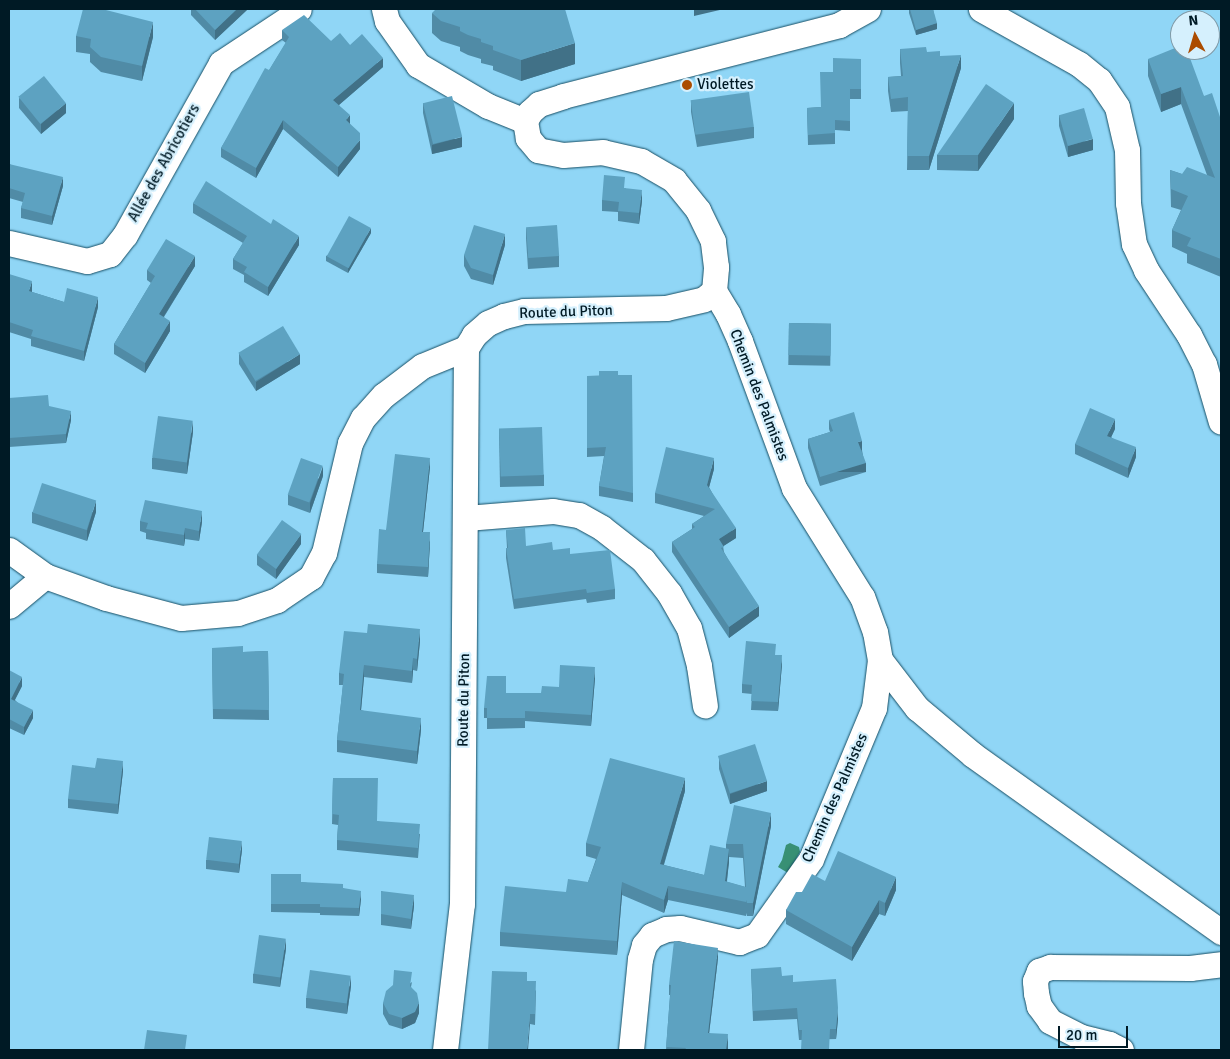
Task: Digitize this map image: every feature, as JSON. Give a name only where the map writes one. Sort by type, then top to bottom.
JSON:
[{"type":"street","name":"Allée des Abricotiers","points":[[9,243],[87,261],[110,254],[124,235],[221,63],[289,18],[299,9]]},
{"type":"street","points":[[384,9],[386,21],[418,65],[488,106],[525,121]]},
{"type":"street","points":[[714,291],[716,267],[713,242],[698,210],[674,180],[641,160],[604,152],[563,155],[538,150],[528,138],[525,121],[530,112],[539,104],[563,96],[839,25],[868,9]]},
{"type":"street","points":[[981,9],[1079,64],[1099,80],[1118,107],[1127,150],[1128,203],[1134,244],[1146,270],[1189,336],[1204,364],[1221,422]]},
{"type":"street","name":"Route du Piton","points":[[445,1050],[462,904],[466,348],[474,335],[488,323],[504,316],[524,311],[666,308],[704,299],[714,291]]},
{"type":"street","name":"Chemin des Palmistes","points":[[632,1050],[640,958],[644,945],[652,935],[666,928],[680,928],[739,942],[757,935],[764,928],[811,859],[874,708],[880,660],[875,632],[862,597],[794,488],[740,341],[728,314],[714,291]]},
{"type":"street","points":[[9,550],[44,576],[106,598],[180,618],[238,612],[277,600],[311,577],[324,553],[350,443],[363,418],[384,395],[422,366],[466,348]]},
{"type":"street","points":[[466,518],[553,511],[579,515],[602,528],[643,560],[669,593],[689,628],[699,666],[704,706]]},
{"type":"street","points":[[9,606],[44,576]]},
{"type":"street","name":"Chemin des Palmistes","points":[[880,660],[917,708],[973,755],[1221,932]]},
{"type":"street","points":[[1121,1050],[1109,1044],[1082,1037],[1050,1021],[1039,1006],[1036,993],[1035,981],[1039,971],[1050,967],[1190,968],[1221,964]]},
{"type":"shaded area","points":[[790,843],[799,847],[800,852],[788,873],[778,867],[786,845]]},
{"type":"building","points":[[83,9],[102,9],[153,22],[142,66],[101,57],[90,47],[91,39],[76,36]]},
{"type":"building","points":[[195,9],[237,9],[215,30]]},
{"type":"building","points":[[436,9],[565,9],[575,43],[521,60],[493,50],[493,46],[481,42],[481,39],[460,31],[460,27],[441,21],[432,13]]},
{"type":"building","points":[[910,9],[933,9],[937,23],[916,30]]},
{"type":"building","points":[[304,15],[331,41],[340,33],[350,45],[362,34],[383,58],[333,100],[350,115],[346,120],[360,133],[360,140],[338,167],[283,120],[256,168],[221,148],[265,68],[269,70],[289,37],[282,30]]},
{"type":"building","points":[[926,47],[927,52],[940,51],[940,56],[961,55],[929,156],[907,156],[908,97],[891,99],[888,77],[903,76],[900,49]]},
{"type":"building","points":[[1170,50],[1170,60],[1191,60],[1204,96],[1212,93],[1221,120],[1221,259],[1187,246],[1191,238],[1172,230],[1188,196],[1171,189],[1170,170],[1182,174],[1187,167],[1215,178],[1181,87],[1161,94],[1148,59]]},
{"type":"building","points":[[833,58],[861,59],[861,89],[850,89],[850,121],[835,120],[835,133],[808,135],[807,108],[821,107],[820,72],[833,72]]},
{"type":"building","points":[[44,76],[66,103],[40,124],[18,97]]},
{"type":"building","points":[[986,84],[1014,103],[978,155],[937,155]]},
{"type":"building","points":[[749,92],[754,127],[695,135],[691,100]]},
{"type":"building","points":[[452,96],[462,137],[433,144],[423,103]]},
{"type":"building","points":[[1084,108],[1093,139],[1068,146],[1059,115]]},
{"type":"building","points":[[9,164],[63,177],[52,216],[21,208],[25,193],[9,188]]},
{"type":"building","points":[[604,175],[625,177],[624,188],[642,190],[639,213],[618,211],[619,202],[602,200]]},
{"type":"building","points":[[206,181],[271,224],[273,219],[299,236],[268,287],[244,272],[247,267],[233,259],[247,236],[193,203]]},
{"type":"building","points":[[349,216],[371,228],[349,268],[327,256]]},
{"type":"building","points":[[474,225],[505,234],[493,275],[471,268],[464,255]]},
{"type":"building","points":[[557,225],[559,256],[528,258],[526,227]]},
{"type":"building","points":[[166,239],[195,256],[159,314],[170,321],[145,363],[114,344],[155,276],[147,270]]},
{"type":"building","points":[[9,274],[32,281],[29,291],[64,302],[67,288],[98,297],[84,351],[31,336],[33,330],[9,322]]},
{"type":"building","points":[[789,323],[831,324],[830,356],[788,355]]},
{"type":"building","points":[[283,326],[300,354],[255,381],[238,353]]},
{"type":"building","points":[[599,371],[618,371],[618,375],[632,375],[633,493],[599,486],[606,447],[587,448],[587,376],[599,376]]},
{"type":"building","points":[[48,395],[49,406],[71,411],[66,434],[9,438],[9,398]]},
{"type":"building","points":[[1090,408],[1115,419],[1107,436],[1136,447],[1128,468],[1075,444]]},
{"type":"building","points":[[854,412],[862,441],[858,442],[866,463],[820,477],[808,439],[833,431],[829,420]]},
{"type":"building","points":[[158,416],[193,421],[187,462],[152,458]]},
{"type":"building","points":[[542,427],[544,475],[501,476],[499,429]]},
{"type":"building","points":[[666,447],[714,458],[707,485],[736,528],[719,539],[724,547],[721,548],[759,606],[729,627],[672,542],[695,527],[692,524],[715,509],[655,493]]},
{"type":"building","points":[[395,454],[430,458],[422,532],[430,532],[428,567],[377,564],[379,529],[386,530]]},
{"type":"building","points":[[301,458],[323,466],[309,503],[288,495]]},
{"type":"building","points":[[42,483],[96,501],[87,530],[32,512]]},
{"type":"building","points":[[145,500],[202,511],[199,531],[185,528],[184,535],[146,529],[148,523],[140,521]]},
{"type":"building","points":[[282,520],[301,534],[276,569],[257,555]]},
{"type":"building","points":[[525,528],[526,546],[552,542],[553,550],[570,548],[570,554],[610,550],[615,589],[587,593],[586,589],[514,599],[506,548],[508,548],[506,530]]},
{"type":"building","points":[[368,624],[420,629],[417,659],[413,658],[412,671],[364,665],[360,710],[421,718],[417,751],[337,740],[344,674],[339,673],[344,631],[367,633]]},
{"type":"building","points":[[746,641],[776,644],[775,655],[782,655],[778,702],[751,701],[752,685],[742,684]]},
{"type":"building","points":[[243,646],[243,652],[268,651],[269,710],[213,709],[212,648]]},
{"type":"building","points":[[560,665],[595,667],[591,715],[525,711],[525,718],[487,718],[487,708],[484,708],[487,676],[506,676],[506,693],[541,693],[542,686],[559,687]]},
{"type":"building","points":[[9,670],[22,677],[11,699],[33,710],[24,727],[9,719]]},
{"type":"building","points":[[755,744],[767,781],[730,793],[718,756]]},
{"type":"building","points":[[97,758],[123,761],[118,804],[68,799],[72,765],[95,768]]},
{"type":"building","points":[[610,758],[685,778],[660,864],[704,875],[710,845],[729,849],[725,881],[746,887],[743,844],[726,844],[734,805],[771,813],[753,903],[747,903],[746,900],[746,902],[668,886],[664,900],[622,882],[617,941],[500,932],[505,886],[566,892],[568,879],[588,882],[601,847],[586,843]]},
{"type":"building","points":[[333,778],[378,778],[377,821],[420,824],[418,848],[337,840],[339,815],[332,814]]},
{"type":"building","points":[[209,837],[242,841],[239,864],[206,860]]},
{"type":"building","points":[[838,851],[896,877],[885,903],[879,900],[852,947],[786,910],[796,892],[802,892],[812,874],[825,881]]},
{"type":"building","points":[[271,874],[301,874],[301,882],[343,884],[343,888],[361,891],[359,908],[320,907],[320,904],[271,904]]},
{"type":"building","points":[[381,891],[414,895],[411,919],[381,914]]},
{"type":"building","points":[[259,935],[286,939],[280,977],[254,974]]},
{"type":"building","points":[[674,941],[718,948],[708,1033],[728,1034],[726,1050],[685,1050],[686,1048],[666,1047],[671,985],[669,985]]},
{"type":"building","points":[[781,967],[782,976],[793,975],[793,982],[836,979],[838,1008],[836,1029],[830,1029],[829,1050],[801,1050],[802,1030],[799,1030],[797,1008],[753,1011],[751,969]]},
{"type":"building","points":[[310,970],[351,976],[347,1003],[306,998]]},
{"type":"building","points":[[394,970],[412,972],[410,986],[417,993],[419,1003],[415,1012],[402,1018],[389,1014],[383,1003],[386,991],[393,985]]},
{"type":"building","points":[[492,971],[527,972],[527,981],[536,981],[535,1014],[530,1014],[527,1050],[488,1050]]},
{"type":"building","points":[[147,1030],[187,1035],[185,1050],[144,1050]]},
{"type":"place","name":"Violettes","points":[[687,85]]}]
